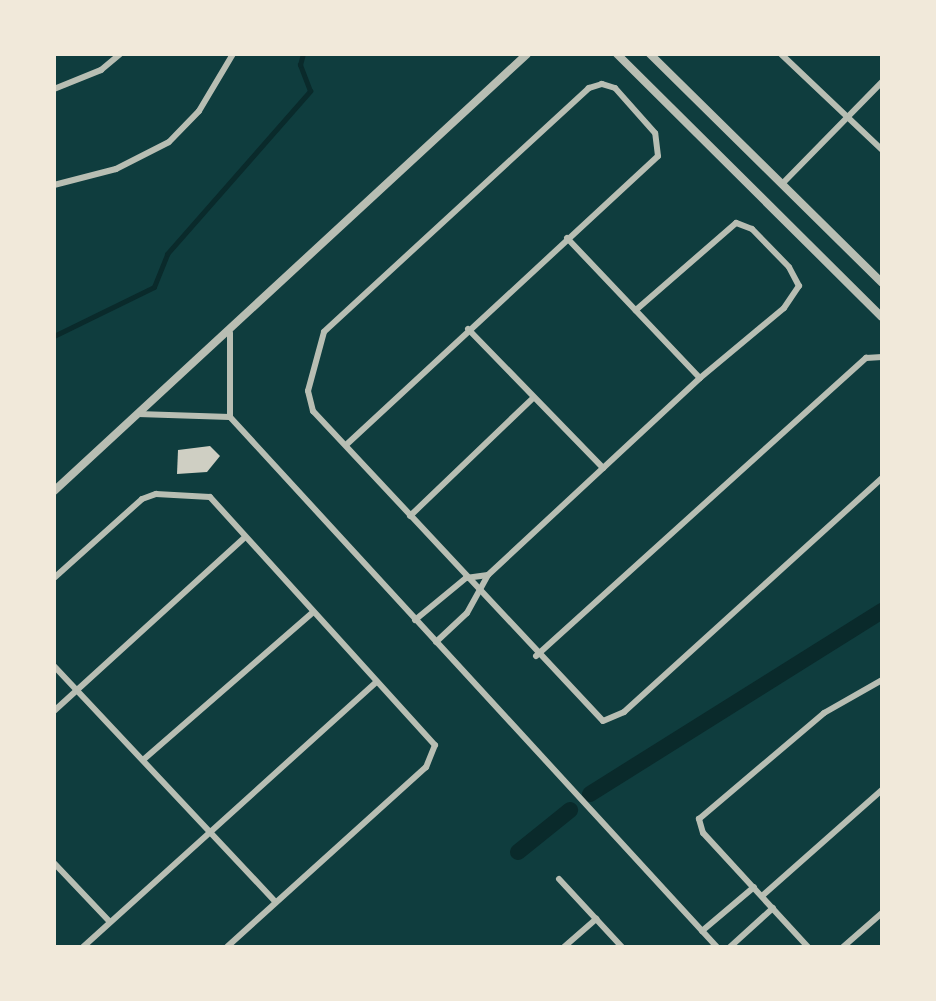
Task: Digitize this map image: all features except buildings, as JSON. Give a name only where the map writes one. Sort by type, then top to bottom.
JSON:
[{"type":"street","points":[[54,89],[101,70],[120,54]]},
{"type":"street","points":[[54,185],[116,169],[169,142],[199,111],[233,54]]},
{"type":"street","points":[[54,491],[230,333],[527,54]]},
{"type":"street","points":[[617,54],[882,317]]},
{"type":"street","points":[[650,54],[882,283]]},
{"type":"street","points":[[781,54],[846,119],[882,150]]},
{"type":"street","points":[[783,184],[882,82]]},
{"type":"street","points":[[346,446],[567,238],[653,164],[661,146],[615,88],[602,84],[589,88],[324,332],[313,358],[310,402],[346,446],[481,592],[536,656],[603,721],[624,712],[882,478]]},
{"type":"street","points":[[436,642],[481,592],[488,575],[700,378],[784,308],[799,286],[789,267],[752,229],[736,223],[636,310]]},
{"type":"street","points":[[567,238],[700,378]]},
{"type":"street","points":[[468,329],[603,468]]},
{"type":"street","points":[[230,333],[230,417],[717,947]]},
{"type":"street","points":[[536,656],[879,356]]},
{"type":"street","points":[[410,516],[533,398]]},
{"type":"street","points":[[138,414],[230,417]]},
{"type":"street","points":[[54,578],[142,499],[201,493],[435,745],[435,753],[227,947]]},
{"type":"street","points":[[54,711],[244,538]]},
{"type":"street","points":[[415,620],[466,578],[488,575]]},
{"type":"street","points":[[143,760],[313,612]]},
{"type":"street","points":[[54,666],[276,902]]},
{"type":"street","points":[[808,947],[699,824],[704,812],[825,713],[882,680]]},
{"type":"street","points":[[83,947],[376,682]]},
{"type":"street","points":[[762,896],[882,790]]},
{"type":"street","points":[[54,863],[110,922]]},
{"type":"street","points":[[559,879],[622,947]]},
{"type":"street","points":[[702,931],[754,887]]},
{"type":"street","points":[[730,947],[773,908]]},
{"type":"street","points":[[843,947],[882,913]]},
{"type":"street","points":[[564,947],[596,919]]},
{"type":"waterway","points":[[54,336],[154,287],[167,254],[310,91],[300,65],[303,54]]},
{"type":"waterway","points":[[590,794],[882,611]]},
{"type":"waterway","points":[[518,852],[570,810]]}]
